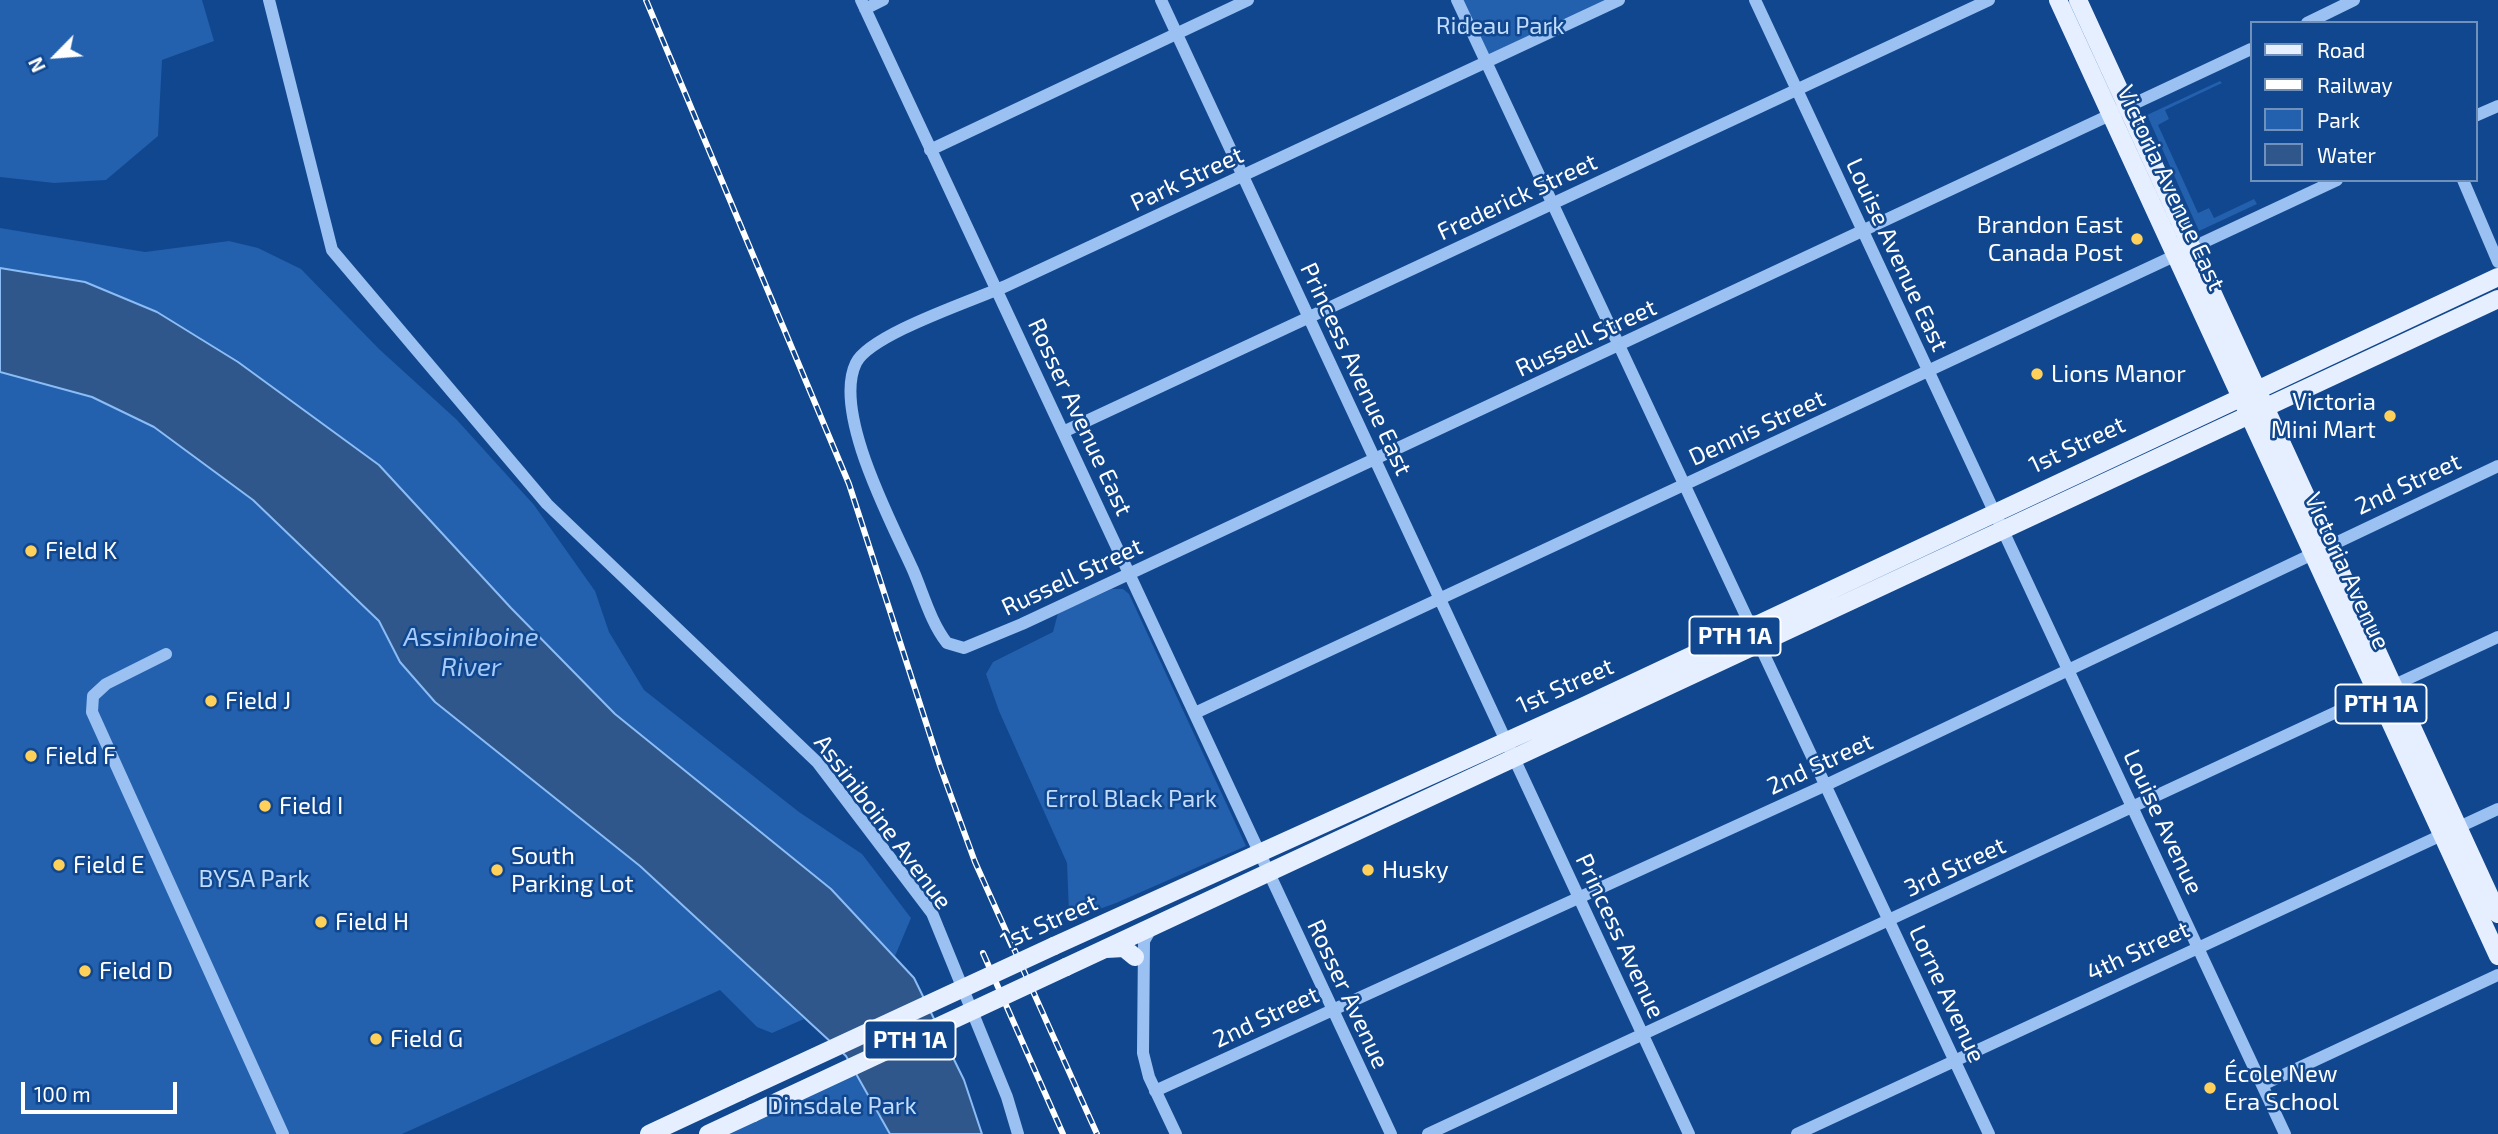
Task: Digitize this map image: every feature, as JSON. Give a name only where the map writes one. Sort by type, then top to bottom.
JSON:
[{"type":"main road","name":"Victoria Avenue East","points":[[2058,0],[2193,248],[2258,388]]},
{"type":"main road","name":"Victoria Avenue East","points":[[2078,0],[2176,256],[2240,396]]},
{"type":"main road","name":"1st Street","points":[[708,1134],[1513,756],[1761,644],[2240,396],[2498,276]]},
{"type":"main road","name":"1st Street","points":[[649,1134],[1753,627],[1998,519],[2248,414],[2498,299]]},
{"type":"main road","name":"Victoria Avenue","points":[[2258,388],[2329,544],[2441,835],[2498,956]]},
{"type":"main road","name":"Victoria Avenue","points":[[2240,396],[2311,552],[2459,827],[2498,914]]},
{"type":"main road","points":[[1127,937],[1130,922],[1173,901],[1208,878]]},
{"type":"main road","points":[[1099,951],[1124,948],[1135,957]]},
{"type":"street","name":"Assiniboine Avenue","points":[[270,0],[332,250],[547,504],[818,763],[932,913],[1007,1097],[1018,1134]]},
{"type":"street","points":[[863,4],[883,0]]},
{"type":"street","name":"Princess Avenue East","points":[[1161,0],[1513,756]]},
{"type":"street","points":[[930,150],[1248,0]]},
{"type":"street","name":"Lorne Avenue","points":[[1457,0],[1989,1134]]},
{"type":"street","name":"Park Street","points":[[940,633],[861,447],[854,420],[852,383],[854,367],[864,351],[890,336],[997,290],[1619,0]]},
{"type":"street","name":"Louise Avenue East","points":[[1755,0],[1998,519]]},
{"type":"street","name":"Frederick Street","points":[[1063,432],[1989,0]]},
{"type":"street","points":[[2311,21],[2354,0]]},
{"type":"street","name":"Rosser Avenue East","points":[[863,4],[1260,853]]},
{"type":"street","name":"Russell Street","points":[[940,633],[950,645],[971,645],[1621,346],[2250,50]]},
{"type":"street","points":[[2477,115],[2498,106]]},
{"type":"street","name":"Dennis Street","points":[[1195,713],[2333,182]]},
{"type":"street","points":[[2464,182],[2498,262]]},
{"type":"street","name":"2nd Street","points":[[1155,1091],[1826,785],[2069,671],[2311,552],[2498,466]]},
{"type":"street","name":"Louise Avenue","points":[[1998,519],[2285,1134]]},
{"type":"street","name":"3rd Street","points":[[1428,1134],[1644,1036],[2498,637]]},
{"type":"street","points":[[166,654],[106,684],[93,696],[92,712],[283,1134]]},
{"type":"street","name":"Princess Avenue","points":[[1513,756],[1689,1134]]},
{"type":"street","name":"4th Street","points":[[1797,1134],[2197,946],[2498,809]]},
{"type":"street","name":"Rosser Avenue","points":[[1260,853],[1391,1134]]},
{"type":"street","points":[[1159,922],[1148,932],[1144,941],[1145,989],[1141,1038],[1155,1091],[1176,1134]]},
{"type":"street","points":[[1127,937],[1145,989]]},
{"type":"street","points":[[2262,1085],[2498,975]]},
{"type":"green space","points":[[0,0],[202,0],[214,41],[162,60],[158,136],[106,180],[54,183],[0,177]]},
{"type":"green space","name":"Rideau Park","points":[[1457,0],[1619,0],[1486,61]]},
{"type":"green space","points":[[2220,81],[2222,83],[2165,110],[2169,119],[2158,125],[2198,213],[2209,208],[2214,218],[2254,199],[2257,204],[2199,231],[2147,115]]},
{"type":"green space","points":[[0,228],[145,252],[229,241],[258,248],[301,269],[379,349],[457,420],[534,505],[595,591],[609,632],[644,690],[799,812],[862,854],[911,918],[895,956],[831,889],[615,714],[511,608],[379,465],[238,362],[157,312],[85,282],[0,268]]},
{"type":"green space","name":"BYSA Park","points":[[0,372],[92,397],[154,427],[252,500],[379,621],[400,662],[640,866],[804,1019],[772,1033],[757,1027],[720,990],[402,1134],[0,1134]]},
{"type":"green space","name":"Errol Black Park","points":[[1112,589],[1123,589],[1129,594],[1246,846],[1075,918],[1069,913],[1067,863],[999,711],[986,674],[993,662],[1053,632],[1058,613]]},
{"type":"green space","name":"Dinsdale Park","points":[[854,1070],[890,1134],[714,1134]]},
{"type":"water","name":"Assiniboine River","points":[[0,268],[85,282],[157,312],[238,362],[379,465],[511,608],[615,714],[831,889],[914,978],[964,1080],[982,1134],[890,1134],[846,1056],[640,866],[435,702],[400,662],[379,621],[253,500],[154,427],[92,397],[0,372]]},
{"type":"railway","points":[[646,0],[849,484],[940,766],[975,862],[1097,1134]]},
{"type":"railway","points":[[983,953],[1063,1134]]},
{"type":"place","name":"Brandon East Canada Post","points":[[2137,239]]},
{"type":"place","name":"Lions Manor","points":[[2037,374]]},
{"type":"place","name":"Victoria Mini Mart","points":[[2390,416]]},
{"type":"place","name":"Field K","points":[[31,551]]},
{"type":"place","name":"Field J","points":[[211,701]]},
{"type":"place","name":"Field F","points":[[31,756]]},
{"type":"place","name":"Field I","points":[[265,806]]},
{"type":"place","name":"Field E","points":[[59,865]]},
{"type":"place","name":"South Parking Lot","points":[[497,870]]},
{"type":"place","name":"Husky","points":[[1368,870]]},
{"type":"place","name":"Field H","points":[[321,922]]},
{"type":"place","name":"Field D","points":[[85,971]]},
{"type":"place","name":"Field G","points":[[376,1039]]},
{"type":"place","name":"École New Era School","points":[[2210,1088]]}]
